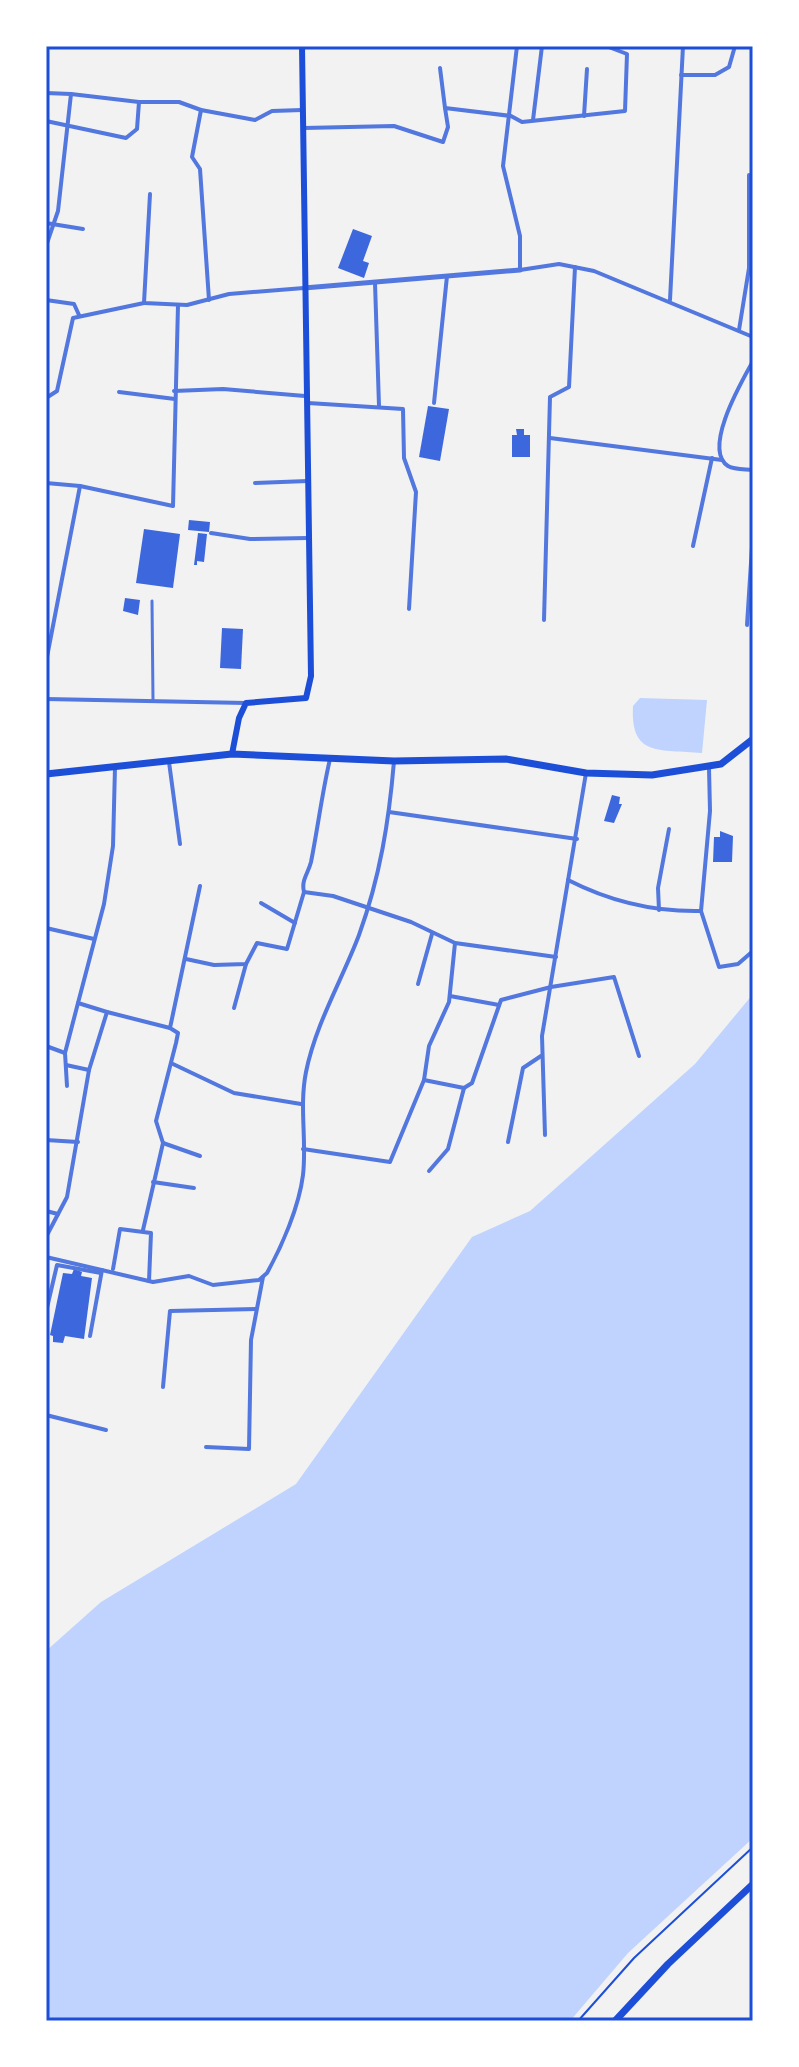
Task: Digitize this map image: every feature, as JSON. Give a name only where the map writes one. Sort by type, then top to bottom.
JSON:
[{"type":"main road","points":[[232,754],[239,718],[246,703],[300,700],[309,692],[302,46]]},
{"type":"main road","points":[[46,774],[232,754],[394,761],[506,759],[586,773],[652,775],[721,764],[753,739]]},
{"type":"main road","points":[[615,2021],[668,1964],[753,1884]]},
{"type":"street","points":[[517,46],[503,166],[520,236],[520,270]]},
{"type":"street","points":[[533,120],[542,46]]},
{"type":"street","points":[[445,108],[511,116],[522,122],[625,111],[627,54],[606,46]]},
{"type":"street","points":[[670,300],[683,46]]},
{"type":"street","points":[[681,75],[715,75],[729,67],[735,46]]},
{"type":"street","points":[[304,128],[394,126],[443,142],[448,127],[440,68]]},
{"type":"street","points":[[584,116],[587,69]]},
{"type":"street","points":[[46,93],[139,102],[179,102],[201,110],[255,120],[272,111],[302,110]]},
{"type":"street","points":[[46,246],[58,211],[71,94]]},
{"type":"street","points":[[46,121],[126,138],[137,129],[139,102]]},
{"type":"street","points":[[201,110],[192,157],[200,169],[209,300]]},
{"type":"street","points":[[739,330],[751,243],[749,175]]},
{"type":"street","points":[[144,303],[150,194]]},
{"type":"street","points":[[46,223],[83,229]]},
{"type":"street","points":[[46,398],[57,391],[71,322],[79,315],[144,303],[178,305],[229,294],[520,270],[559,264],[623,281],[753,337]]},
{"type":"street","points":[[544,620],[550,397],[569,387],[573,376],[569,356],[575,267]]},
{"type":"street","points":[[434,403],[447,276]]},
{"type":"street","points":[[375,280],[379,407]]},
{"type":"street","points":[[46,300],[74,304],[79,315]]},
{"type":"street","points":[[46,483],[80,486],[173,506],[178,305]]},
{"type":"street","points":[[722,460],[719,441],[726,416],[753,361]]},
{"type":"street","points":[[174,391],[223,389],[403,409],[404,458],[416,492],[409,609]]},
{"type":"street","points":[[119,392],[175,399]]},
{"type":"street","points":[[550,438],[712,458],[722,460],[731,468],[753,470]]},
{"type":"street","points":[[693,546],[712,458]]},
{"type":"street","points":[[255,483],[308,481]]},
{"type":"street","points":[[46,662],[80,486]]},
{"type":"street","points":[[747,625],[753,532]]},
{"type":"street","points":[[211,533],[250,539],[308,538]]},
{"type":"street","points":[[152,601],[153,700]]},
{"type":"street","points":[[46,699],[246,703]]},
{"type":"street","points":[[234,1008],[246,964],[257,943],[287,949],[304,892],[301,883],[311,861],[314,830],[330,759]]},
{"type":"street","points":[[206,1447],[249,1449],[251,1340],[263,1277],[295,1207],[303,1176],[301,1104],[306,1069],[323,1018],[368,909],[387,838],[394,761]]},
{"type":"street","points":[[169,762],[180,844]]},
{"type":"street","points":[[67,1086],[65,1053],[94,939],[113,846],[115,767]]},
{"type":"street","points":[[709,768],[710,811],[701,911],[719,967],[738,964],[753,951]]},
{"type":"street","points":[[545,1135],[541,1056],[586,773]]},
{"type":"street","points":[[389,812],[577,839]]},
{"type":"street","points":[[659,910],[659,878],[663,876],[669,829]]},
{"type":"street","points":[[568,879],[588,890],[659,910],[701,911]]},
{"type":"street","points":[[170,1028],[186,959],[191,915],[200,886]]},
{"type":"street","points":[[304,892],[333,896],[411,922],[455,943],[556,957]]},
{"type":"street","points":[[261,903],[295,923]]},
{"type":"street","points":[[46,928],[94,939]]},
{"type":"street","points":[[418,984],[432,934]]},
{"type":"street","points":[[303,1149],[390,1162],[424,1080],[429,1046],[450,996],[455,943]]},
{"type":"street","points":[[186,959],[214,965],[246,964]]},
{"type":"street","points":[[429,1171],[448,1149],[464,1088],[472,1083],[501,1000],[551,987],[614,977],[639,1056]]},
{"type":"street","points":[[450,996],[499,1005]]},
{"type":"street","points":[[78,1003],[170,1028],[178,1033],[173,1064],[156,1121],[163,1143],[143,1230]]},
{"type":"street","points":[[46,1237],[67,1197],[89,1070],[107,1012]]},
{"type":"street","points":[[46,1046],[65,1053]]},
{"type":"street","points":[[508,1142],[523,1068],[541,1056]]},
{"type":"street","points":[[173,1064],[234,1093],[301,1104]]},
{"type":"street","points":[[66,1065],[89,1070]]},
{"type":"street","points":[[424,1080],[464,1088]]},
{"type":"street","points":[[46,1140],[78,1142]]},
{"type":"street","points":[[163,1143],[200,1156]]},
{"type":"street","points":[[153,1182],[194,1188]]},
{"type":"street","points":[[46,1211],[58,1214]]},
{"type":"street","points":[[113,1269],[120,1229],[143,1230],[151,1233],[153,1244],[149,1281]]},
{"type":"street","points":[[46,1257],[102,1270]]},
{"type":"street","points":[[46,1312],[57,1265],[113,1269],[149,1281],[189,1276],[213,1285],[263,1277]]},
{"type":"street","points":[[90,1336],[102,1270]]},
{"type":"street","points":[[163,1387],[170,1311],[256,1309]]},
{"type":"street","points":[[46,1415],[106,1430]]},
{"type":"path","points":[[578,2021],[634,1958],[753,1847]]},
{"type":"water","points":[[640,698],[707,700],[702,753],[661,750],[643,743],[633,723],[633,706]]},
{"type":"water","points":[[753,994],[753,1838],[628,1953],[570,2021],[46,2021],[46,1651],[101,1602],[296,1484],[472,1237],[530,1211],[695,1064]]},
{"type":"building","points":[[353,229],[372,236],[363,261],[369,263],[364,278],[338,268]]},
{"type":"building","points":[[428,406],[449,409],[440,461],[419,457]]},
{"type":"building","points":[[516,429],[524,429],[524,435],[530,435],[530,457],[512,457],[512,435],[517,435]]},
{"type":"building","points":[[189,520],[210,522],[209,532],[188,530]]},
{"type":"building","points":[[144,529],[180,534],[173,588],[136,583]]},
{"type":"building","points":[[198,533],[207,534],[204,562],[197,561],[194,565]]},
{"type":"building","points":[[125,598],[140,600],[138,615],[123,611]]},
{"type":"building","points":[[222,628],[243,629],[241,669],[220,668]]},
{"type":"building","points":[[612,795],[620,797],[619,804],[622,804],[614,823],[604,821]]},
{"type":"building","points":[[720,831],[733,836],[732,862],[713,862],[714,837],[720,837]]},
{"type":"building","points":[[74,1269],[82,1272],[81,1276],[92,1278],[84,1339],[65,1336],[63,1343],[53,1342],[50,1335],[63,1273],[72,1274]]}]
